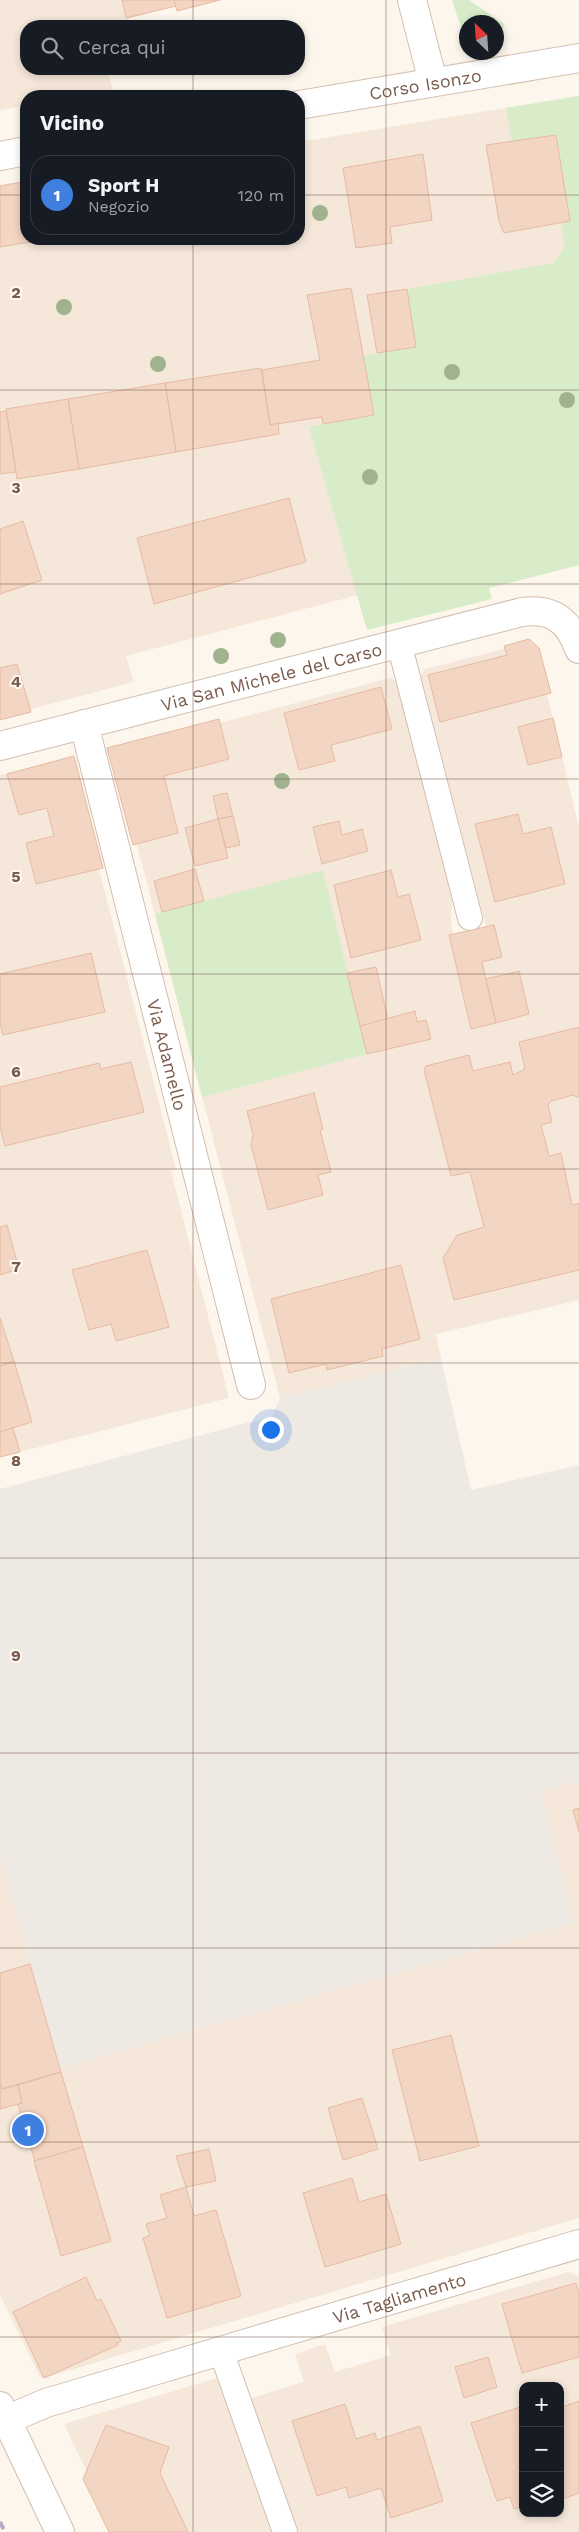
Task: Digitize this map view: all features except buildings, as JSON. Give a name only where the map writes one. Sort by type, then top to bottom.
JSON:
[{"type":"street","points":[[412,0],[434,82]]},
{"type":"street","name":"Corso Isonzo","points":[[305,104],[579,58]]},
{"type":"street","points":[[0,156],[20,153]]},
{"type":"street","name":"Via San Michele del Carso","points":[[0,746],[522,612],[543,611],[555,614],[563,620],[574,636],[579,649]]},
{"type":"street","name":"Via Adamello","points":[[84,724],[251,1385]]},
{"type":"street","name":"Via Tagliamento","points":[[3,2413],[46,2403],[579,2244]]},
{"type":"street","points":[[3,2413],[60,2532]]},
{"type":"lane","points":[[398,643],[470,918]]},
{"type":"lane","points":[[221,2351],[285,2532]]},
{"type":"shaded area","points":[[0,0],[220,0],[177,11],[175,6],[125,20],[20,20],[20,75],[109,75],[113,90],[20,90],[20,106],[0,110]]},
{"type":"shaded area","points":[[579,96],[579,565],[365,620],[358,595],[126,656],[134,682],[31,709],[31,712],[0,720],[0,186],[20,182],[20,245],[305,245],[305,141]]},
{"type":"shaded area","points":[[529,639],[539,648],[551,693],[547,694],[579,828],[579,1300],[436,1334],[441,1358],[280,1398],[137,845],[133,845],[107,748],[219,719],[220,723],[390,678],[397,681],[452,896],[451,924],[453,934],[486,927],[421,676],[425,669],[504,649],[504,646]]},
{"type":"shaded area","points":[[74,756],[103,868],[99,869],[176,1169],[171,1171],[229,1398],[0,1457],[0,775]]},
{"type":"shaded area","points":[[441,1358],[471,1490],[579,1465],[579,1781],[541,1791],[574,1923],[60,2068],[0,1858],[0,1489],[254,1421],[271,1419],[280,1398]]},
{"type":"shaded area","points":[[579,1781],[579,2218],[44,2378],[40,2377],[0,2295],[0,1858],[60,2068],[574,1923],[541,1791]]},
{"type":"shaded area","points":[[568,2272],[579,2277],[579,2532],[296,2532],[248,2399],[304,2382],[295,2354],[325,2344],[335,2372],[391,2355],[382,2327]]},
{"type":"shaded area","points":[[217,2378],[272,2532],[109,2532],[83,2479],[87,2472],[64,2424]]},
{"type":"green space","points":[[452,0],[469,0],[491,15],[459,15],[459,21]]},
{"type":"green space","points":[[579,96],[579,565],[489,588],[492,599],[367,630],[309,427],[374,415],[363,356],[416,347],[407,289],[554,263],[565,246],[561,223],[569,221],[556,135],[512,142],[506,108]]},
{"type":"green space","points":[[323,870],[367,1054],[202,1097],[155,914]]},
{"type":"railway","points":[[0,2522],[5,2532]]},
{"type":"place","name":"Sport H","points":[[28,2130]]}]
